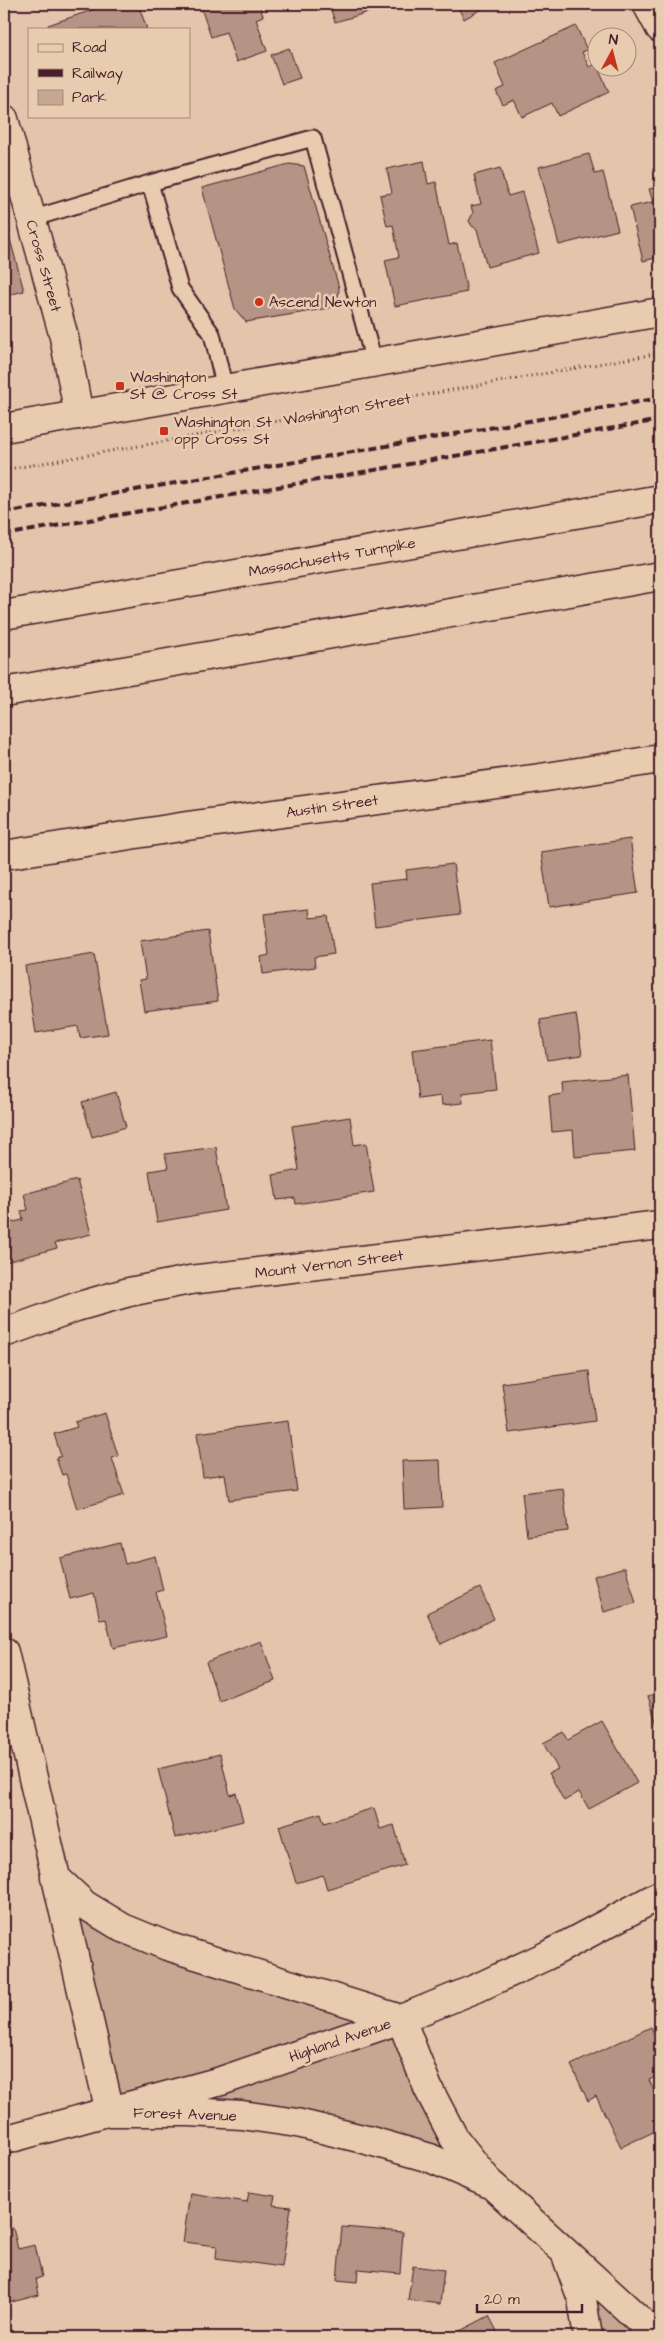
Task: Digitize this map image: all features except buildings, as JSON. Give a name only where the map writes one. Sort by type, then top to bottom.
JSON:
[{"type":"main road","points":[[647,4],[660,28]]},
{"type":"main road","name":"Cross Street","points":[[4,119],[64,337],[79,415]]},
{"type":"main road","points":[[4,428],[660,312]]},
{"type":"main road","name":"Massachusetts Turnpike","points":[[4,615],[660,498]]},
{"type":"main road","points":[[4,692],[660,576]]},
{"type":"main road","name":"Austin Street","points":[[4,855],[187,826],[540,778],[660,759]]},
{"type":"main road","name":"Mount Vernon Street","points":[[4,1333],[76,1307],[111,1297],[190,1280],[660,1225]]},
{"type":"main road","points":[[4,1652],[110,2112]]},
{"type":"main road","points":[[55,1877],[85,1905],[123,1928],[167,1946],[401,2018]]},
{"type":"main road","name":"Highland Avenue","points":[[4,2140],[221,2081],[401,2018],[477,1988],[546,1956],[660,1895]]},
{"type":"main road","name":"Forest Avenue","points":[[401,2018],[428,2088],[454,2138],[492,2185],[658,2337]]},
{"type":"main road","name":"Forest Avenue","points":[[110,2112],[198,2112],[297,2123],[430,2158],[492,2185]]},
{"type":"main road","name":"Forest Avenue","points":[[564,2251],[582,2299],[588,2337]]},
{"type":"lane","points":[[31,218],[313,138],[374,362]]},
{"type":"lane","points":[[150,184],[180,288],[212,334],[226,389]]},
{"type":"path","name":"Washington Street","points":[[4,470],[660,353]]},
{"type":"green space","points":[[55,1877],[85,1905],[401,2019],[492,2185],[367,2140],[110,2112]]},
{"type":"green space","points":[[564,2251],[658,2337],[588,2337]]},
{"type":"railway","points":[[4,513],[660,398]]},
{"type":"railway","points":[[4,535],[660,420]]},
{"type":"place","name":"Ascend Newton","points":[[259,302]]},
{"type":"place","name":"Washington St @ Cross St","points":[[120,386]]},
{"type":"place","name":"Washington St opp Cross St","points":[[164,431]]}]
